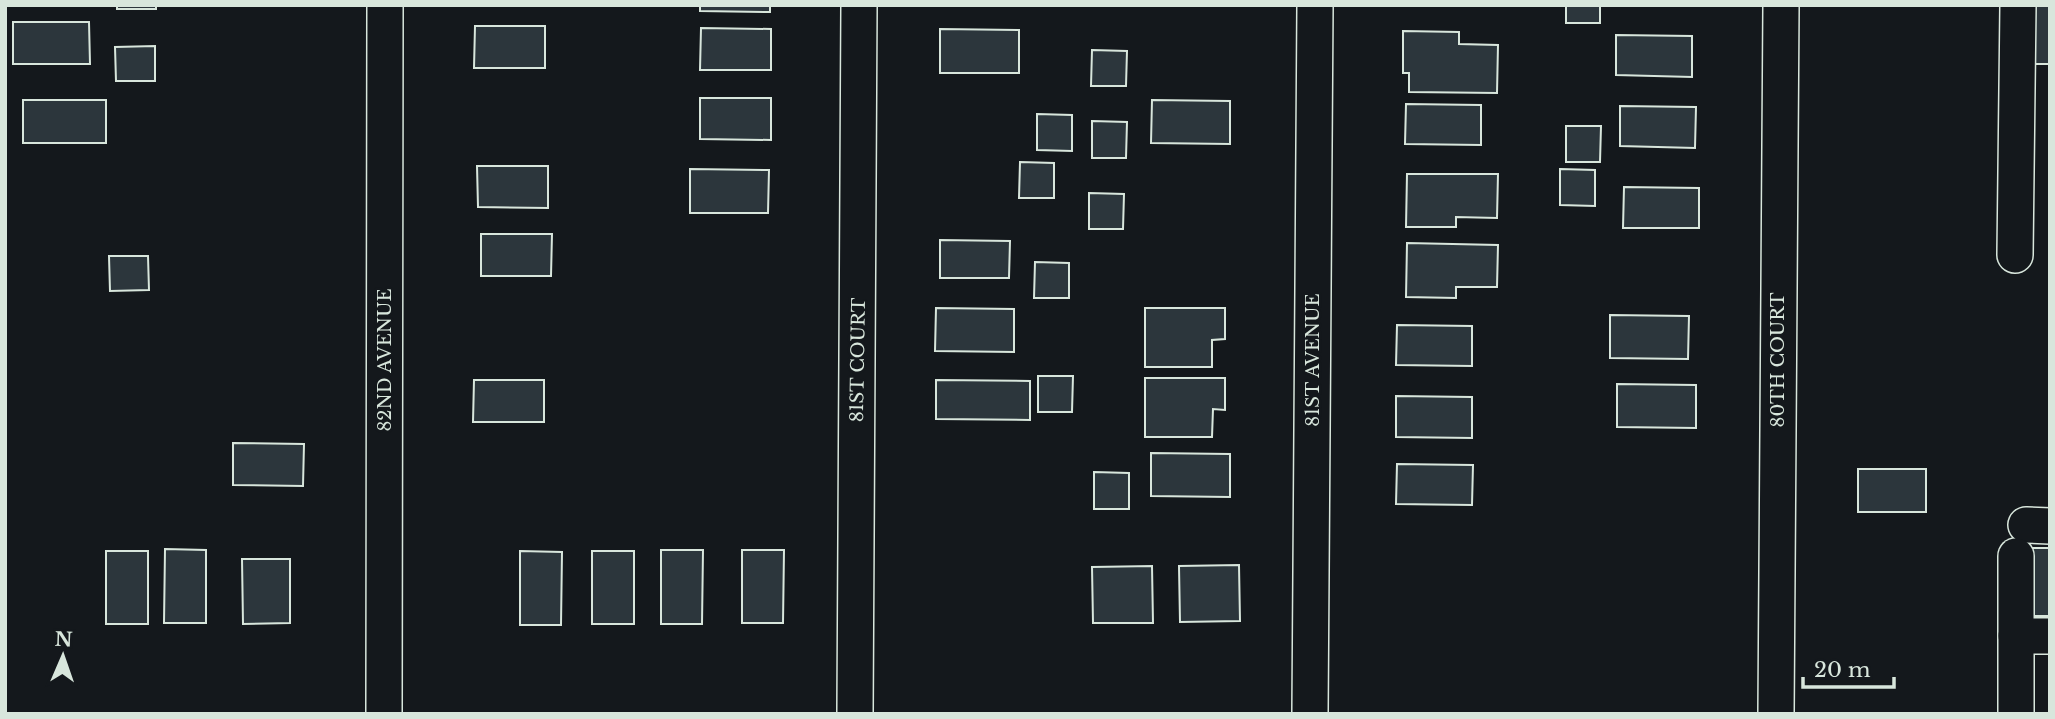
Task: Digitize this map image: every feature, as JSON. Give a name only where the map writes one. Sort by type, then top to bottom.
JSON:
[{"type":"street","name":"82ND AVENUE","points":[[384,714],[385,5]]},
{"type":"street","name":"81ST COURT","points":[[855,714],[859,5]]},
{"type":"street","name":"81ST AVENUE","points":[[1310,714],[1315,5]]},
{"type":"street","name":"80TH COURT","points":[[1776,714],[1780,5]]},
{"type":"street","points":[[2015,256],[2018,5]]},
{"type":"street","points":[[2015,714],[2033,636],[2031,535]]},
{"type":"building","points":[[117,5],[156,5],[156,9],[117,9]]},
{"type":"building","points":[[700,5],[770,5],[770,12],[700,11]]},
{"type":"building","points":[[1566,5],[1600,5],[1600,23],[1566,23]]},
{"type":"building","points":[[2033,5],[2050,5],[2050,64],[2033,64]]},
{"type":"building","points":[[13,22],[89,22],[90,64],[13,64]]},
{"type":"building","points":[[475,26],[545,26],[545,68],[474,68]]},
{"type":"building","points":[[701,28],[771,29],[771,70],[700,70]]},
{"type":"building","points":[[940,29],[1019,30],[1019,73],[940,73]]},
{"type":"building","points":[[1403,31],[1459,32],[1459,44],[1498,45],[1497,93],[1409,92],[1409,73],[1403,73]]},
{"type":"building","points":[[1616,35],[1692,36],[1692,77],[1616,75]]},
{"type":"building","points":[[155,46],[155,81],[116,81],[115,47]]},
{"type":"building","points":[[1092,50],[1127,51],[1126,86],[1091,86]]},
{"type":"building","points":[[700,98],[771,98],[771,140],[700,139]]},
{"type":"building","points":[[23,100],[106,100],[106,143],[23,143]]},
{"type":"building","points":[[1152,100],[1230,101],[1230,144],[1151,143]]},
{"type":"building","points":[[1406,104],[1481,105],[1481,145],[1405,144]]},
{"type":"building","points":[[1620,106],[1696,107],[1695,148],[1620,146]]},
{"type":"building","points":[[1037,114],[1072,115],[1072,151],[1037,150]]},
{"type":"building","points":[[1092,121],[1127,122],[1126,158],[1092,158]]},
{"type":"building","points":[[1566,126],[1601,126],[1600,162],[1566,162]]},
{"type":"building","points":[[1020,162],[1054,163],[1054,198],[1019,198]]},
{"type":"building","points":[[477,166],[548,166],[548,208],[478,207]]},
{"type":"building","points":[[690,169],[769,170],[768,213],[690,213]]},
{"type":"building","points":[[1560,169],[1595,170],[1595,206],[1560,205]]},
{"type":"building","points":[[1407,174],[1498,174],[1497,218],[1456,217],[1456,227],[1406,227]]},
{"type":"building","points":[[1624,187],[1699,188],[1699,228],[1623,228]]},
{"type":"building","points":[[1089,193],[1124,194],[1123,229],[1089,229]]},
{"type":"building","points":[[481,234],[552,234],[551,276],[481,276]]},
{"type":"building","points":[[940,240],[1010,241],[1009,278],[940,278]]},
{"type":"building","points":[[1407,243],[1498,245],[1497,287],[1456,287],[1456,298],[1406,297]]},
{"type":"building","points":[[109,256],[148,256],[149,290],[110,291]]},
{"type":"building","points":[[1035,262],[1069,263],[1069,298],[1034,298]]},
{"type":"building","points":[[936,308],[1014,309],[1014,352],[935,351]]},
{"type":"building","points":[[1145,308],[1225,308],[1225,339],[1212,340],[1212,367],[1145,367]]},
{"type":"building","points":[[1610,315],[1689,316],[1688,359],[1610,358]]},
{"type":"building","points":[[1397,325],[1472,326],[1472,366],[1396,365]]},
{"type":"building","points":[[1038,376],[1073,376],[1072,412],[1038,412]]},
{"type":"building","points":[[1145,378],[1225,378],[1225,410],[1213,409],[1212,437],[1145,437]]},
{"type":"building","points":[[474,380],[544,380],[544,422],[473,422]]},
{"type":"building","points":[[936,380],[1030,381],[1030,420],[936,419]]},
{"type":"building","points":[[1617,384],[1696,385],[1696,428],[1617,427]]},
{"type":"building","points":[[1396,396],[1472,397],[1472,438],[1396,437]]},
{"type":"building","points":[[233,443],[304,444],[303,486],[233,485]]},
{"type":"building","points":[[1151,453],[1230,454],[1230,497],[1151,496]]},
{"type":"building","points":[[1397,464],[1473,465],[1472,505],[1396,504]]},
{"type":"building","points":[[1858,469],[1926,469],[1926,512],[1858,512]]},
{"type":"building","points":[[1094,472],[1129,473],[1129,509],[1094,509]]},
{"type":"building","points":[[2032,548],[2050,548],[2050,616],[2031,616]]},
{"type":"building","points":[[165,549],[206,550],[206,623],[164,623]]},
{"type":"building","points":[[661,550],[703,550],[702,624],[661,624]]},
{"type":"building","points":[[742,550],[784,550],[783,623],[742,623]]},
{"type":"building","points":[[106,551],[148,551],[148,624],[106,624]]},
{"type":"building","points":[[520,551],[562,552],[561,625],[520,625]]},
{"type":"building","points":[[592,551],[634,551],[634,624],[592,624]]},
{"type":"building","points":[[242,559],[290,559],[290,623],[243,624]]},
{"type":"building","points":[[1239,565],[1240,621],[1180,622],[1179,566]]},
{"type":"building","points":[[1152,566],[1153,623],[1093,623],[1092,567]]}]
